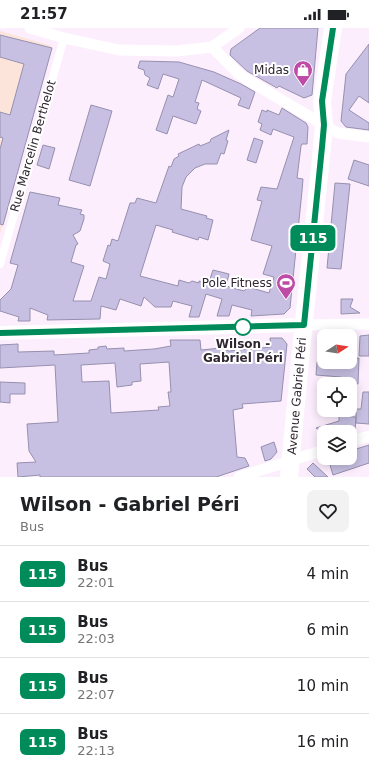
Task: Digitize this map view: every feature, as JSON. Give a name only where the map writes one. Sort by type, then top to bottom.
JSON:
[{"type":"main road","name":"Avenue Gabriel Péri","points":[[290,469],[324,125],[322,101],[333,28]]},
{"type":"street","points":[[30,28],[65,33],[119,50],[177,51],[212,47],[239,28]]},
{"type":"street","name":"Rue Marcelin Berthelot","points":[[0,264],[65,33]]},
{"type":"street","points":[[212,47],[246,79],[324,125],[338,133],[369,137]]},
{"type":"street","points":[[0,333],[369,324]]},
{"type":"street","points":[[357,440],[369,436]]},
{"type":"street","points":[[239,477],[290,469],[317,454]]},
{"type":"shaded area","points":[[0,31],[52,46],[0,234]]},
{"type":"building","points":[[260,28],[318,28],[312,95],[304,98],[279,86],[277,88],[247,71],[230,55],[231,49]]},
{"type":"building","points":[[0,35],[52,48],[3,225],[0,224],[0,149],[3,138],[0,137],[0,112],[10,115],[24,64],[0,57]]},
{"type":"building","points":[[369,44],[369,103],[359,96],[349,110],[369,123],[369,130],[346,127],[341,121],[346,74]]},
{"type":"building","points":[[140,61],[179,62],[214,72],[255,92],[249,109],[238,105],[241,98],[202,80],[195,102],[199,103],[197,109],[201,111],[196,124],[173,116],[167,134],[156,130],[168,95],[173,97],[179,79],[163,74],[158,89],[147,85],[150,78],[145,75],[144,70],[138,68]]},
{"type":"building","points":[[91,105],[112,111],[90,186],[69,180]]},
{"type":"building","points":[[282,108],[306,123],[308,127],[307,144],[302,144],[301,146],[297,178],[303,179],[290,308],[284,314],[251,316],[252,310],[232,305],[229,316],[217,316],[222,299],[206,294],[199,317],[189,317],[192,306],[173,301],[171,307],[155,307],[144,297],[141,306],[120,299],[116,310],[101,306],[100,319],[47,320],[48,315],[30,308],[30,321],[18,321],[19,317],[0,311],[0,300],[11,289],[18,265],[10,263],[30,192],[60,198],[58,205],[82,210],[80,214],[84,215],[84,219],[80,231],[73,235],[78,244],[76,245],[71,262],[84,266],[73,301],[91,301],[99,277],[106,279],[110,264],[103,261],[108,245],[110,246],[112,239],[118,241],[130,203],[135,203],[137,198],[156,203],[169,166],[171,167],[174,159],[179,156],[178,154],[199,144],[200,146],[210,142],[211,139],[229,130],[226,140],[228,141],[224,154],[221,153],[217,164],[205,164],[195,168],[186,177],[182,187],[181,209],[207,216],[206,218],[213,220],[208,240],[199,237],[198,240],[172,232],[173,230],[156,225],[140,276],[178,286],[179,280],[189,283],[192,281],[199,283],[199,281],[204,282],[204,280],[209,282],[213,270],[229,274],[226,286],[244,291],[248,287],[269,293],[274,277],[263,274],[272,246],[251,240],[262,201],[257,200],[261,187],[277,189],[294,137],[273,129],[271,135],[260,130],[262,124],[258,122],[262,110],[267,112],[267,110],[279,115]]},
{"type":"building","points":[[254,138],[263,141],[256,163],[247,160]]},
{"type":"building","points":[[43,145],[55,148],[49,169],[37,165]]},
{"type":"building","points":[[354,160],[369,165],[369,186],[348,179]]},
{"type":"building","points":[[335,183],[350,184],[341,269],[327,268]]},
{"type":"building","points":[[341,299],[353,299],[350,307],[360,313],[341,314]]},
{"type":"building","points":[[369,335],[369,356],[359,356],[360,336]]},
{"type":"building","points":[[270,338],[282,338],[287,344],[281,401],[242,404],[243,408],[233,410],[237,457],[245,458],[249,466],[216,477],[40,477],[40,475],[18,477],[17,463],[36,462],[29,451],[27,424],[58,422],[55,365],[0,368],[0,345],[18,344],[18,352],[54,351],[54,355],[89,353],[89,350],[106,346],[107,349],[124,348],[124,351],[154,349],[171,346],[170,340],[200,340],[201,350],[221,348],[229,351],[271,347]],"holes":[[[169,362],[171,392],[168,392],[170,406],[158,407],[159,410],[111,413],[109,381],[82,382],[81,365],[115,363],[117,387],[132,385],[132,382],[141,381],[140,364]]]},
{"type":"building","points":[[357,358],[359,358],[358,384],[357,377],[316,375],[317,362],[317,369],[357,369]]},
{"type":"building","points":[[0,382],[25,383],[25,394],[10,394],[10,403],[0,402]]},
{"type":"building","points":[[363,392],[369,392],[369,424],[356,423],[357,409],[361,409]]},
{"type":"building","points":[[339,417],[356,417],[355,425],[326,425],[339,421]]},
{"type":"building","points":[[274,442],[277,452],[271,459],[265,461],[261,447]]},
{"type":"building","points":[[369,445],[369,463],[333,475],[330,465],[357,465],[357,449]]},
{"type":"building","points":[[313,463],[328,477],[315,477],[307,469]]},
{"type":"bus line","name":"115","points":[[0,333],[304,325],[324,125],[322,101],[333,28]]},
{"type":"place","name":"Midas","points":[[303,87]]},
{"type":"place","name":"Pole Fitness","points":[[286,300]]},
{"type":"place","name":"Wilson - Gabriel Péri","points":[[243,327]]}]
